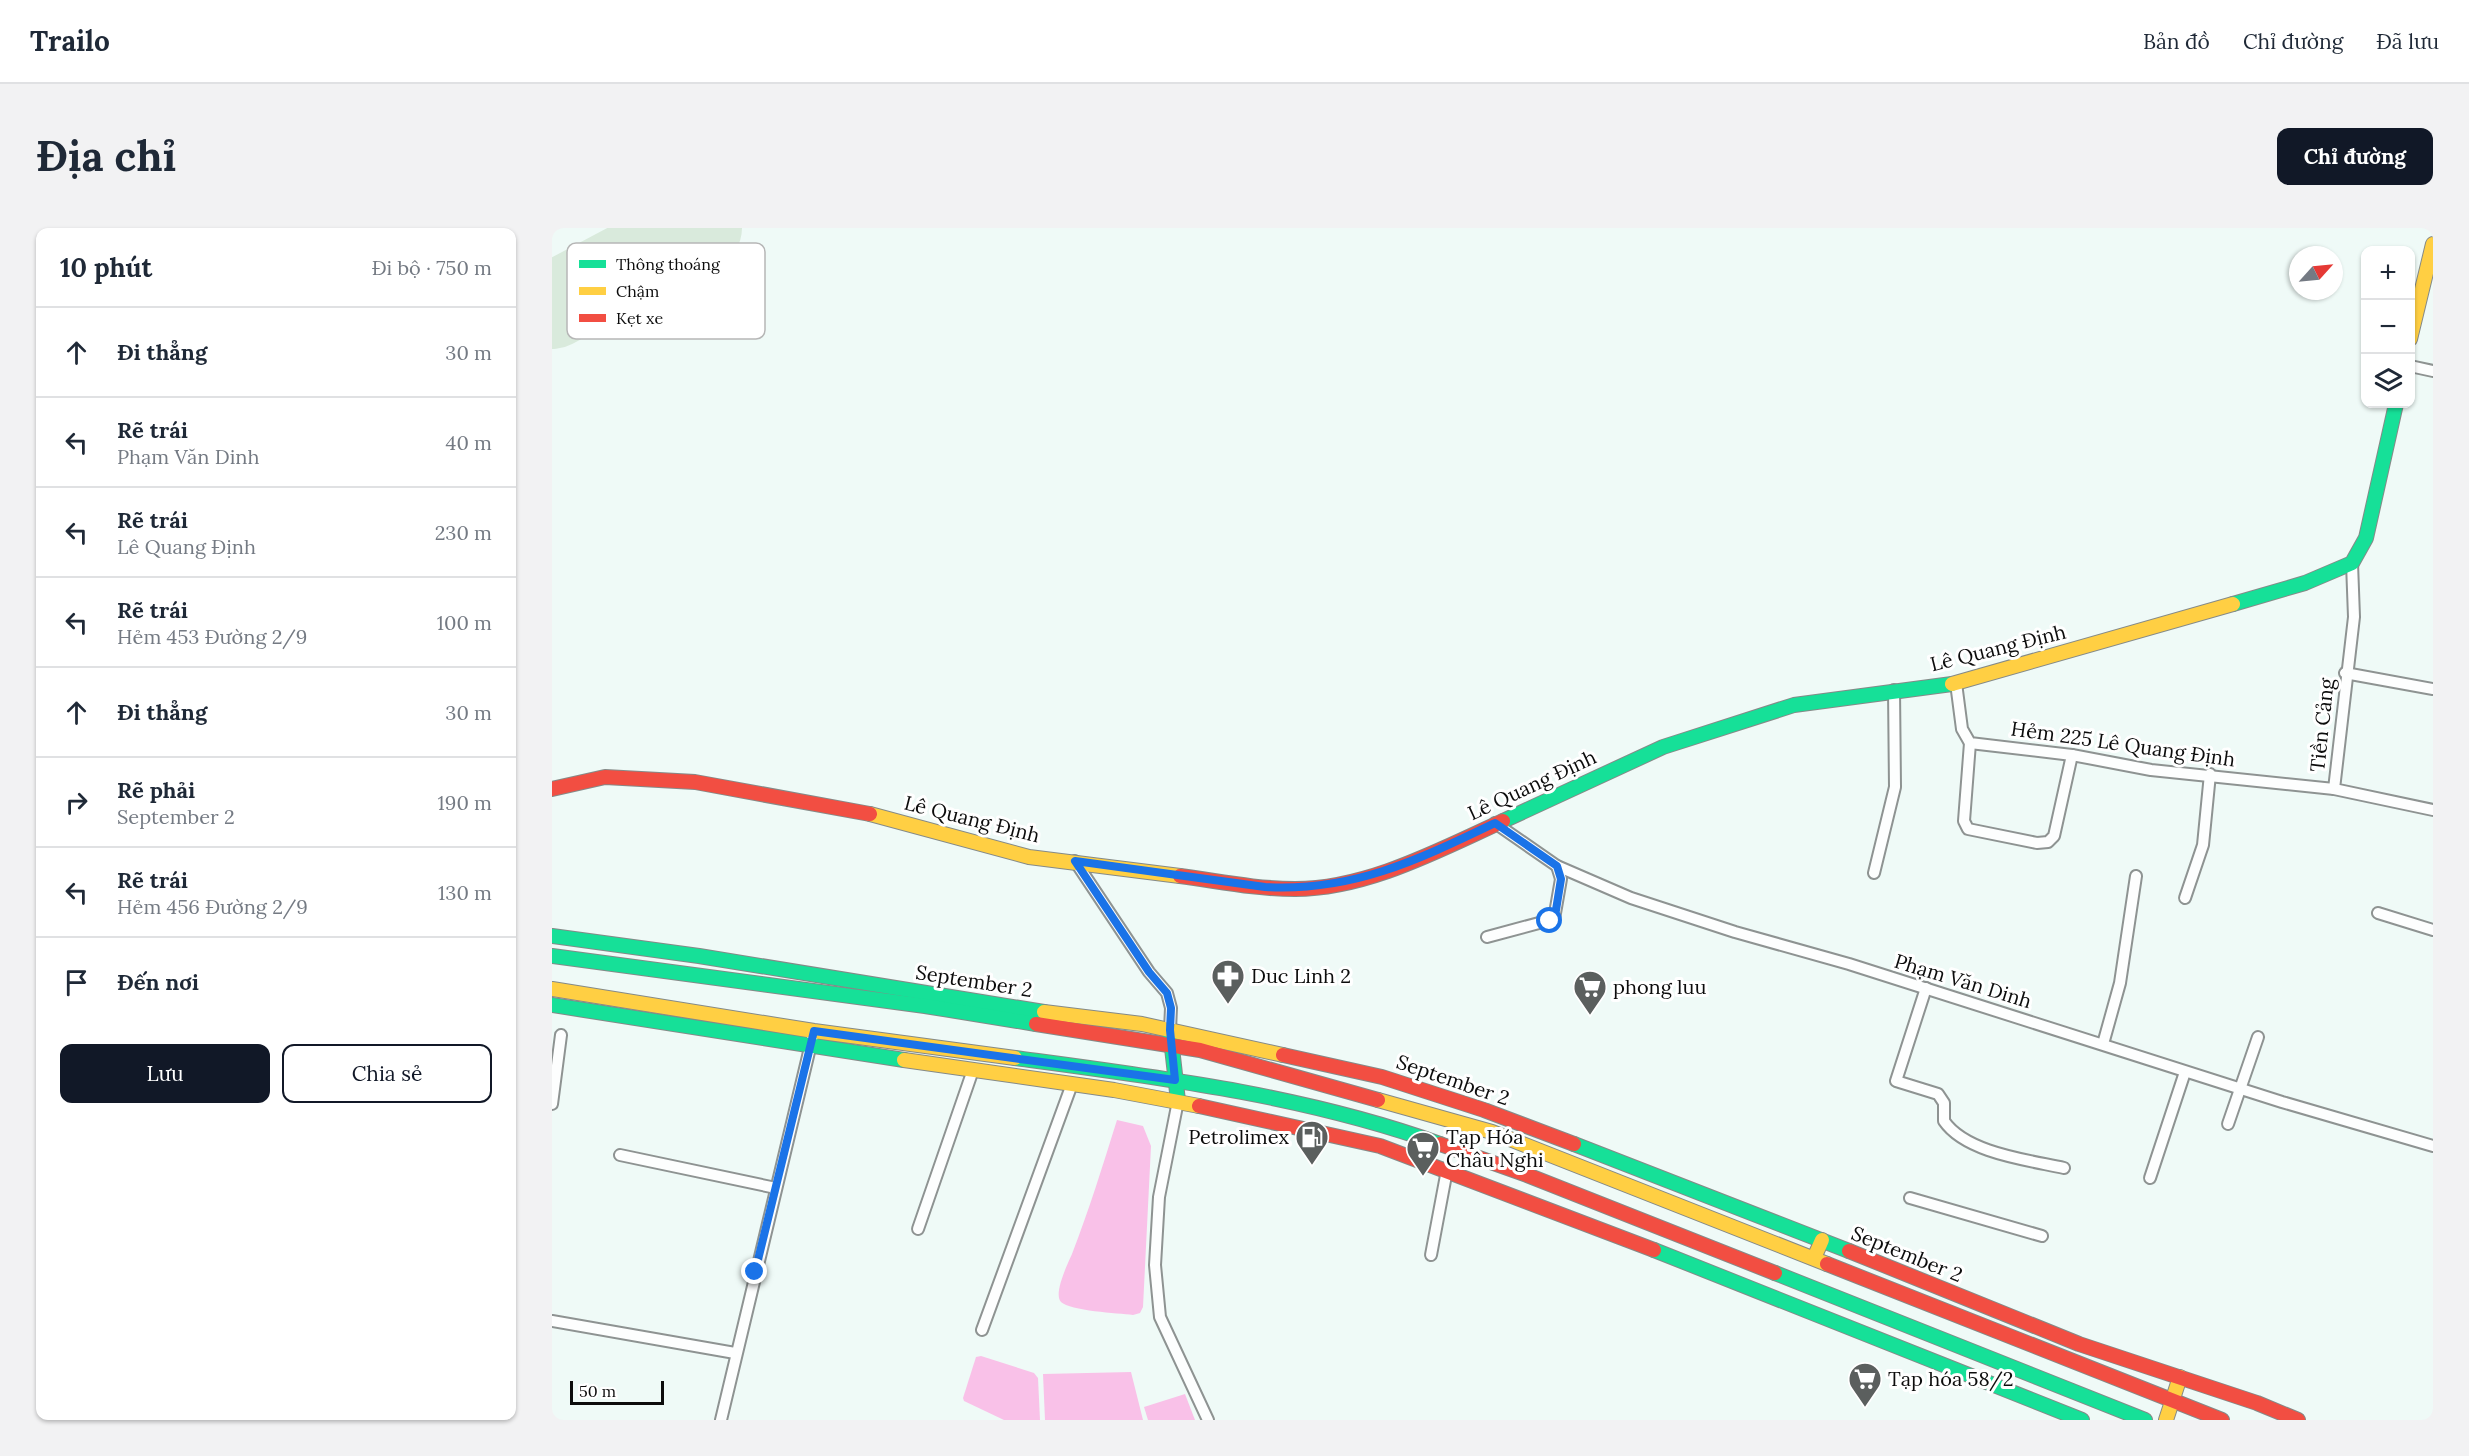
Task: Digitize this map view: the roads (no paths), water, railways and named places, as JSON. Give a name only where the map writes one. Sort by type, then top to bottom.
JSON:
[{"type":"main road","points":[[2415,321],[2431,265],[2433,244]]},
{"type":"main road","points":[[2352,563],[2366,538],[2395,408]]},
{"type":"main road","name":"Lê Quang Định","points":[[552,789],[605,777],[695,782],[873,815],[1029,856],[1265,887],[1296,889],[1336,885],[1361,879],[1437,851],[1663,747],[1794,705],[1956,683],[2306,583],[2352,563]]},
{"type":"main road","name":"September 2","points":[[552,936],[1170,1030],[1341,1066],[1431,1092],[1715,1197],[2079,1344],[2257,1403],[2298,1420]]},
{"type":"main road","name":"September 2","points":[[552,956],[926,1006],[1239,1059],[1492,1132],[2222,1420]]},
{"type":"main road","points":[[552,989],[814,1031],[1175,1080],[1348,1117],[1413,1134],[1527,1175],[2145,1420]]},
{"type":"main road","points":[[552,1005],[811,1047],[1178,1101],[1380,1146],[1447,1170],[2082,1420]]},
{"type":"main road","points":[[1170,1030],[1178,1101]]},
{"type":"main road","points":[[1345,1138],[1348,1117]]},
{"type":"main road","points":[[1814,1258],[1822,1240]]},
{"type":"main road","points":[[2166,1420],[2180,1377]]},
{"type":"street","points":[[2415,367],[2433,371]]},
{"type":"street","name":"Tiền Cảng","points":[[2352,563],[2354,617],[2345,673],[2334,789],[2433,810]]},
{"type":"street","points":[[2345,673],[2433,689]]},
{"type":"street","points":[[1956,683],[1962,729],[1970,742],[1964,820],[1968,829],[2037,843],[2049,842],[2054,836],[2072,755]]},
{"type":"street","points":[[1874,873],[1894,787],[1894,690]]},
{"type":"street","name":"Hẻm 225 Lê Quang Định","points":[[1970,742],[2072,755],[2151,770],[2210,774],[2334,789]]},
{"type":"street","points":[[2185,898],[2203,845],[2210,774]]},
{"type":"street","name":"Phạm Văn Dinh","points":[[1495,823],[1557,866],[1631,898],[1735,932],[1926,988],[2185,1072],[2433,1146]]},
{"type":"street","points":[[1075,861],[1149,972],[1167,993],[1171,1008],[1170,1030]]},
{"type":"street","points":[[1487,937],[1554,919],[1561,879],[1557,866]]},
{"type":"street","points":[[2103,1044],[2120,983],[2136,876]]},
{"type":"street","points":[[2378,913],[2433,930]]},
{"type":"street","points":[[1926,988],[1896,1081],[1938,1094],[1944,1103],[1944,1121],[1965,1140],[1979,1147],[2064,1168]]},
{"type":"street","points":[[721,1420],[729,1393],[735,1353],[814,1031]]},
{"type":"street","points":[[552,1104],[561,1035]]},
{"type":"street","points":[[2228,1124],[2258,1037]]},
{"type":"street","points":[[918,1228],[974,1070]]},
{"type":"street","points":[[2151,1178],[2185,1072]]},
{"type":"street","points":[[982,1330],[1072,1084]]},
{"type":"street","points":[[1178,1101],[1159,1197],[1155,1265],[1160,1317],[1208,1420]]},
{"type":"street","points":[[620,1155],[776,1188]]},
{"type":"street","points":[[1431,1255],[1447,1170]]},
{"type":"street","points":[[1910,1198],[2042,1236]]},
{"type":"street","points":[[552,1321],[735,1353]]},
{"type":"place","name":"Duc Linh 2","points":[[1228,1005]]},
{"type":"place","name":"phong luu","points":[[1590,1016]]},
{"type":"place","name":"Petrolimex","points":[[1312,1166]]},
{"type":"place","name":"Tạp Hóa Châu Nghi","points":[[1423,1177]]},
{"type":"place","name":"Tạp hóa 58/2","points":[[1865,1408]]}]
